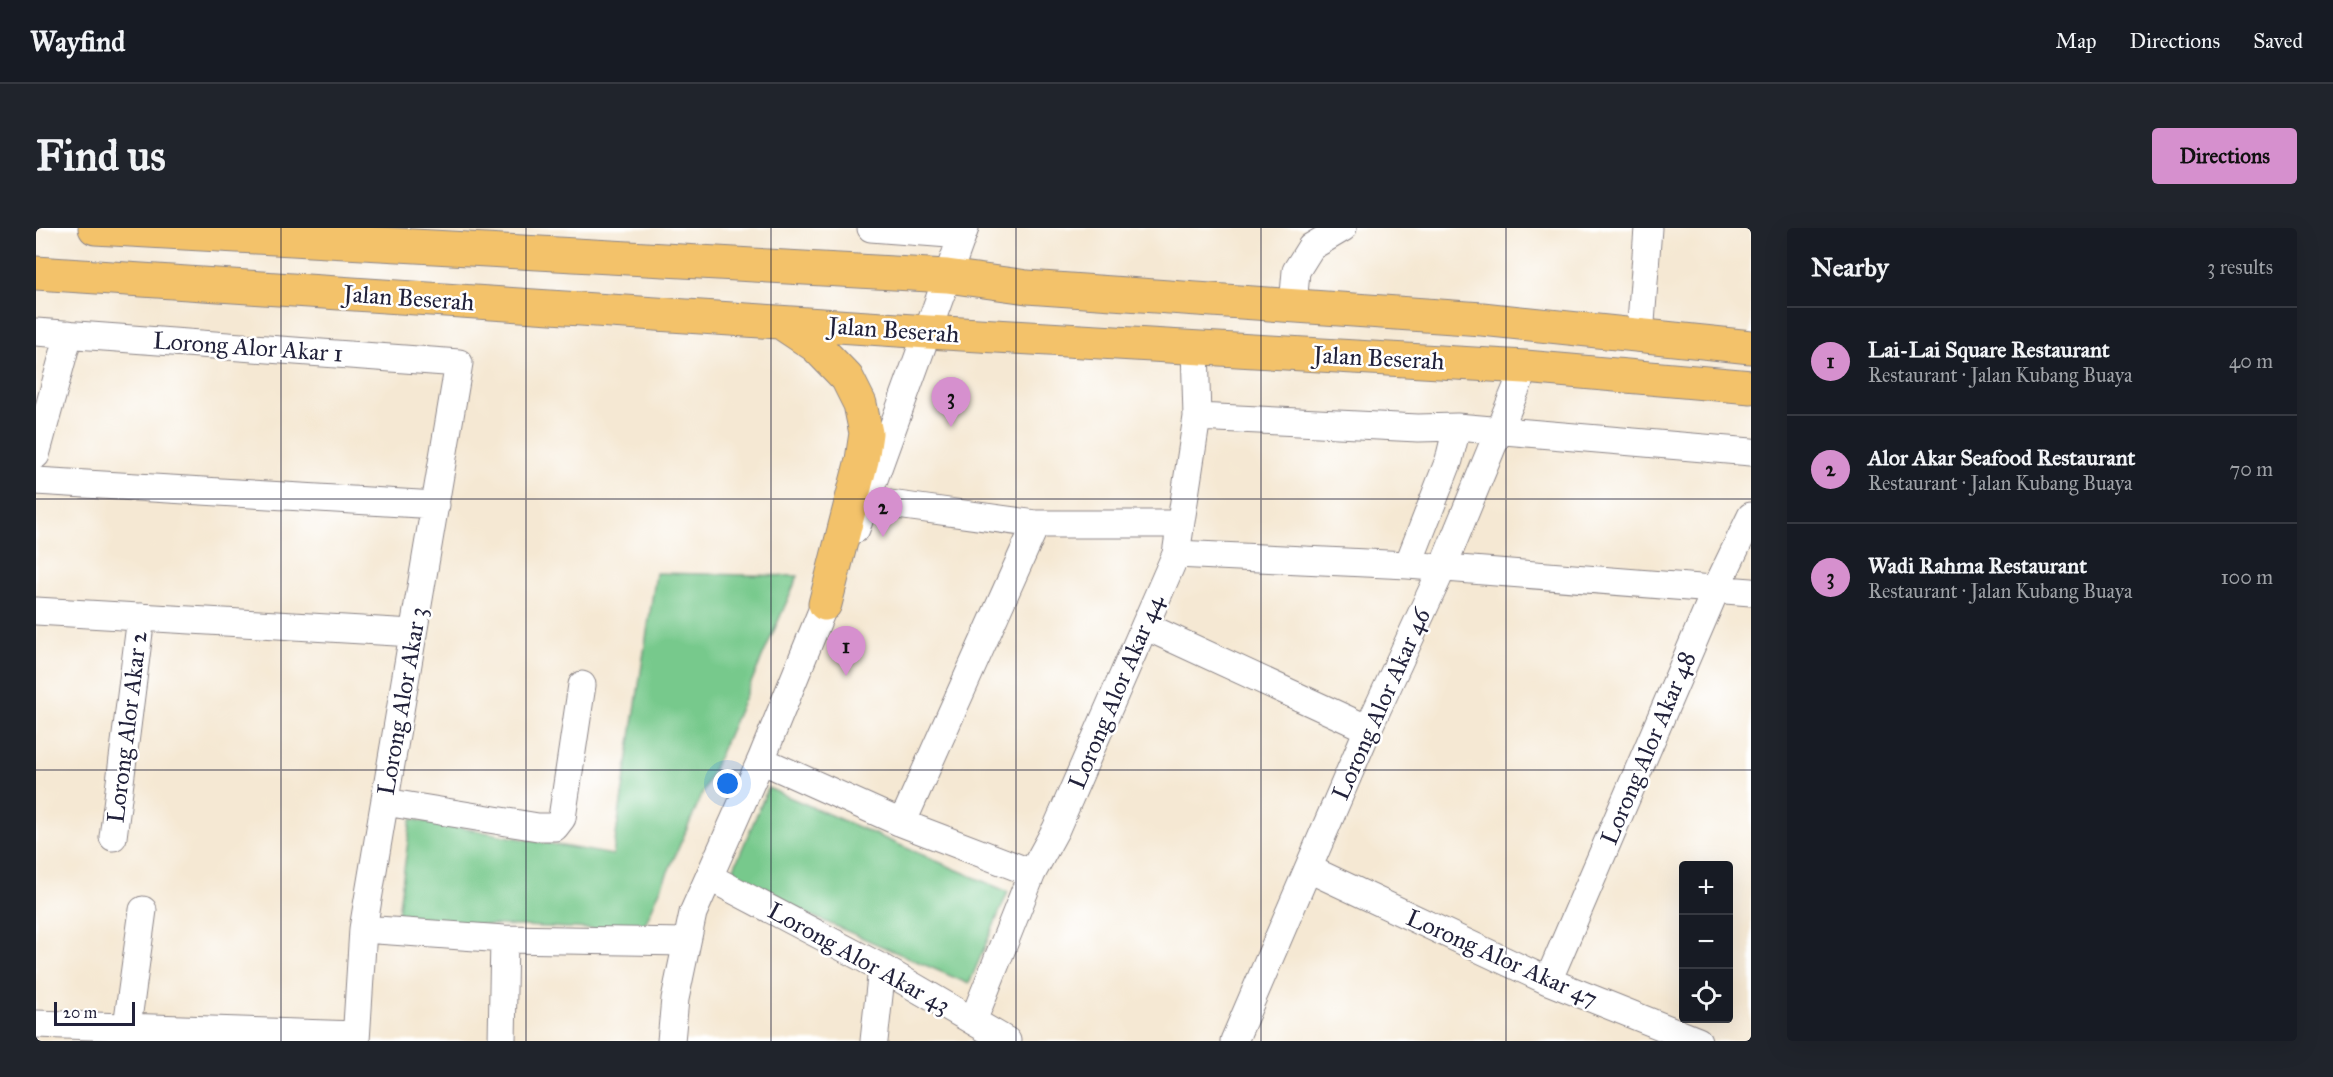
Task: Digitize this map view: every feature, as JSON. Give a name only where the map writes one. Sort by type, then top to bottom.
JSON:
[{"type":"highway","name":"Jalan Beserah","points":[[95,228],[947,276],[1027,287],[1482,319],[1751,347]]},
{"type":"highway","name":"Jalan Beserah","points":[[36,273],[782,323],[1525,367],[1751,387]]},
{"type":"highway","points":[[782,323],[816,346],[847,378],[860,404],[866,433],[862,460],[825,604]]},
{"type":"street","points":[[671,1041],[675,999],[693,913],[761,760],[868,501],[964,231],[871,228]]},
{"type":"street","points":[[1293,306],[1296,271],[1311,247],[1343,228]]},
{"type":"street","points":[[1640,336],[1648,228]]},
{"type":"street","name":"Lorong Alor Akar 1","points":[[36,332],[459,363]]},
{"type":"street","points":[[36,454],[69,334]]},
{"type":"street","name":"Lorong Alor Akar 44","points":[[973,1021],[1032,873],[1056,830],[1176,554],[1197,417],[1195,347]]},
{"type":"street","name":"Lorong Alor Akar 3","points":[[356,1038],[363,929],[459,363]]},
{"type":"street","name":"Lorong Alor Akar 46","points":[[1234,1041],[1368,729],[1442,569],[1525,367]]},
{"type":"street","points":[[1197,417],[1418,428],[1457,427],[1751,452]]},
{"type":"street","points":[[1408,565],[1449,460],[1457,427]]},
{"type":"street","points":[[36,481],[436,505]]},
{"type":"street","points":[[868,501],[1036,524],[1180,524]]},
{"type":"street","name":"Lorong Alor Akar 48","points":[[1548,981],[1716,589],[1751,516]]},
{"type":"street","points":[[899,822],[908,810],[1036,524]]},
{"type":"street","points":[[1176,554],[1408,565],[1751,592]]},
{"type":"street","points":[[36,611],[413,633]]},
{"type":"street","name":"Lorong Alor Akar 2","points":[[113,837],[141,617]]},
{"type":"street","points":[[1145,626],[1368,729]]},
{"type":"street","points":[[385,802],[538,827],[555,827],[562,818],[582,685]]},
{"type":"street","points":[[761,760],[899,822],[1032,873]]},
{"type":"street","name":"Lorong Alor Akar 47","points":[[1309,869],[1548,981],[1698,1041]]},
{"type":"street","name":"Lorong Alor Akar 43","points":[[709,877],[882,968],[1007,1041]]},
{"type":"street","points":[[126,1034],[143,910]]},
{"type":"street","points":[[363,929],[504,939],[686,942]]},
{"type":"street","points":[[502,1041],[504,939]]},
{"type":"street","points":[[874,1041],[882,968]]},
{"type":"street","points":[[36,1024],[126,1034],[356,1038]]},
{"type":"green space","points":[[656,573],[798,576],[642,931],[397,921],[411,819],[613,855]]},
{"type":"green space","points":[[768,788],[1008,892],[969,984],[729,880]]},
{"type":"place","name":"Wadi Rahma Restaurant","points":[[951,427]]},
{"type":"place","name":"Alor Akar Seafood Restaurant","points":[[883,537]]},
{"type":"place","name":"Lai-Lai Square Restaurant","points":[[846,676]]}]
